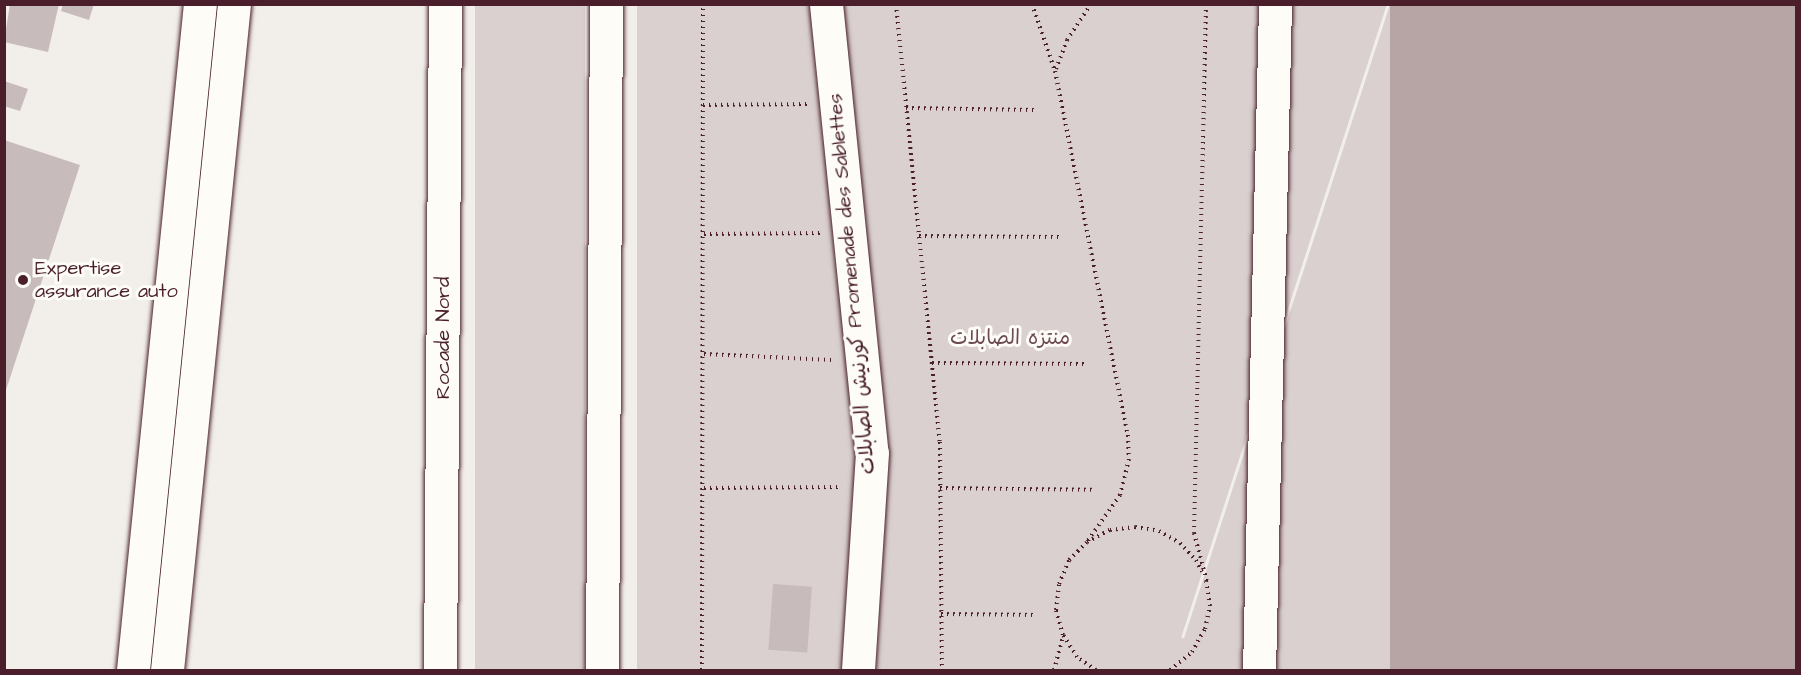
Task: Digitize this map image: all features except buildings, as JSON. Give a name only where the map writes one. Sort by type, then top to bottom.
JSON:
[{"type":"main road","points":[[133,670],[200,4]]},
{"type":"main road","points":[[167,670],[234,4]]},
{"type":"main road","name":"Rocade Nord","points":[[440,670],[445,4]]},
{"type":"main road","points":[[602,670],[606,4]]},
{"type":"main road","name":"كورنيش الصابلات Promenade des Sablettes","points":[[826,4],[872,453],[858,670]]},
{"type":"main road","points":[[1259,670],[1275,4]]},
{"type":"main road","points":[[187,138],[220,148]]},
{"type":"path","points":[[702,670],[703,4]]},
{"type":"path","points":[[896,4],[940,442],[942,670]]},
{"type":"path","points":[[1032,4],[1055,71],[1128,443],[1127,474],[1120,495],[1087,542],[1069,560],[1059,584],[1056,610],[1063,635],[1077,657],[1096,670]]},
{"type":"path","points":[[1055,71],[1067,40],[1091,4]]},
{"type":"path","points":[[1170,670],[1192,652],[1205,629],[1210,606],[1207,582],[1194,532],[1206,4]]},
{"type":"path","points":[[703,105],[835,104]]},
{"type":"path","points":[[906,108],[1034,110]]},
{"type":"path","points":[[704,234],[848,233]]},
{"type":"path","points":[[919,236],[1059,237]]},
{"type":"path","points":[[704,354],[862,362]]},
{"type":"path","points":[[932,363],[1084,364]]},
{"type":"path","points":[[704,489],[870,487]]},
{"type":"path","points":[[940,488],[1093,490]]},
{"type":"path","points":[[1087,542],[1110,530],[1135,526],[1159,531],[1180,543],[1196,560],[1207,582]]},
{"type":"path","points":[[941,614],[1036,615]]},
{"type":"path","points":[[1054,670],[1063,635]]},
{"type":"green space","points":[[475,5],[585,5],[585,670],[475,670]]},
{"type":"green space","name":"منتزه الصابلات","points":[[637,5],[1390,5],[1390,670],[637,670]]},
{"type":"shaded area","points":[[1390,5],[1796,5],[1796,670],[1390,670]]},
{"type":"pier","points":[[1387,4],[1390,5],[1184,638],[1181,637]]},
{"type":"place","name":"Expertise assurance auto","points":[[23,280]]}]
